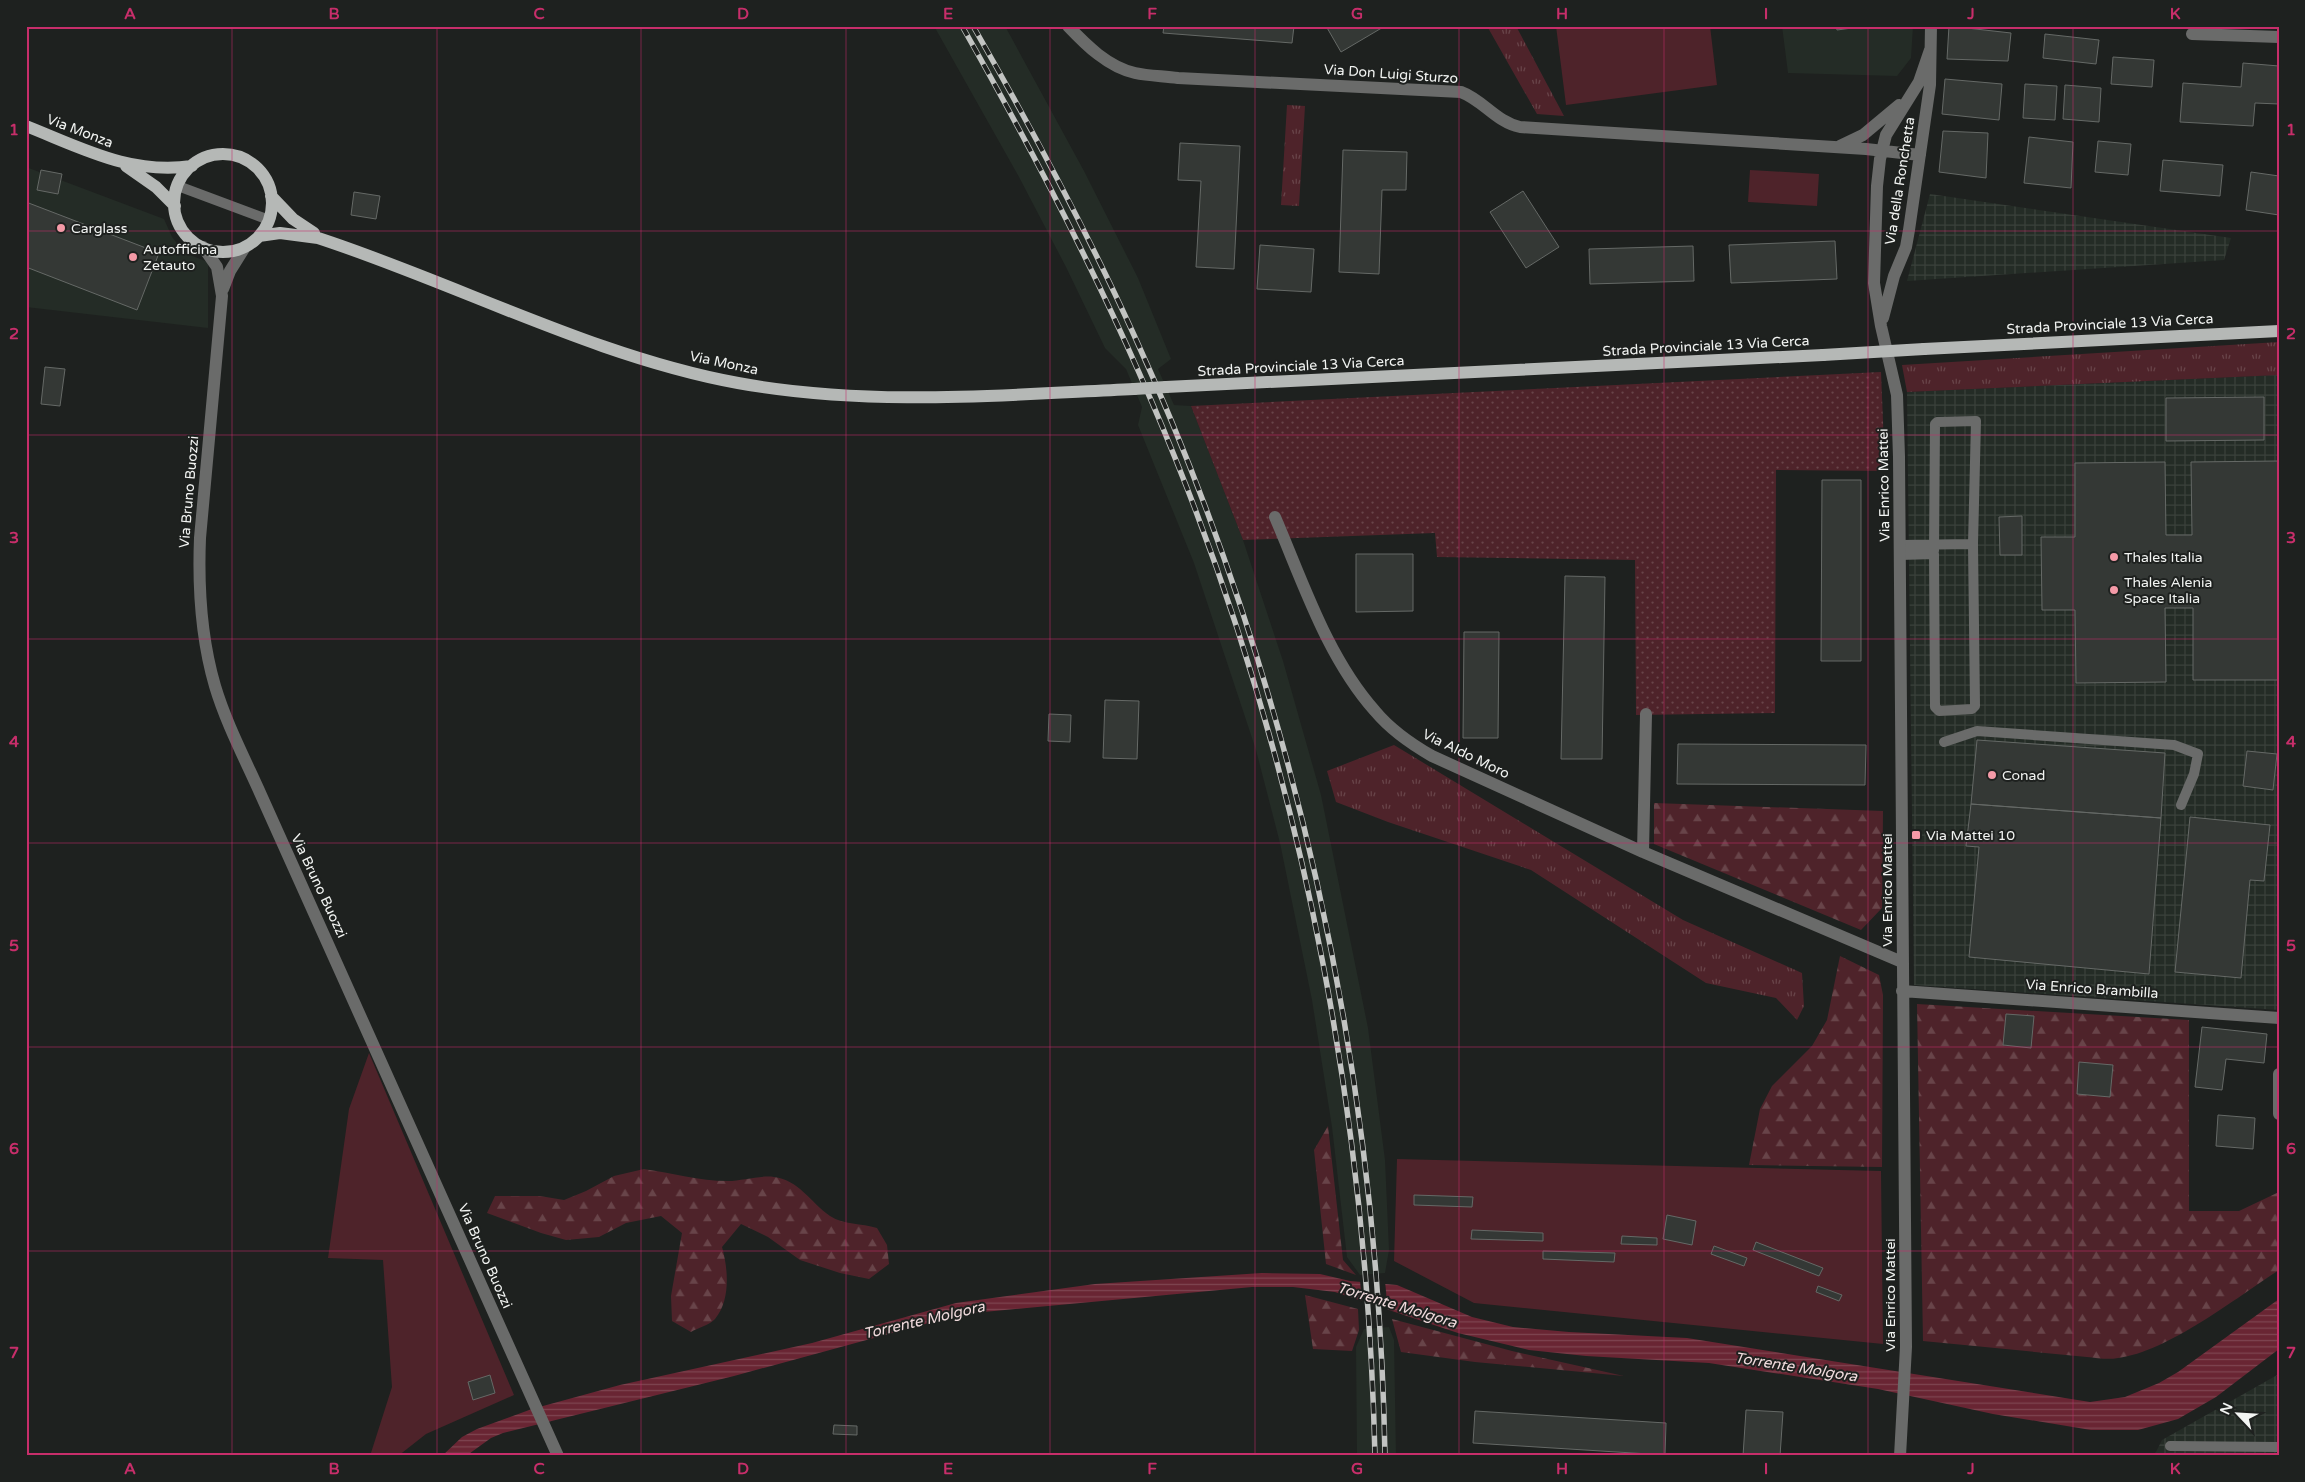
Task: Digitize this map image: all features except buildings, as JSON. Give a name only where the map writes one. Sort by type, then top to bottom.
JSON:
[{"type":"main road","name":"Via Monza","points":[[26,126],[122,163],[155,169],[192,166],[213,155],[238,156],[258,169],[268,184],[271,196],[269,220],[259,236],[245,247],[221,252],[203,248],[185,233],[177,218],[175,206],[178,186],[192,166]]},
{"type":"main road","name":"Via Monza","points":[[122,163],[156,187],[175,206]]},
{"type":"main road","name":"Via Monza","points":[[271,196],[297,222],[330,242]]},
{"type":"main road","name":"Via Monza","points":[[259,236],[274,233],[293,234],[330,242],[623,351],[688,371],[737,382],[822,394],[876,398],[922,398],[1134,389]]},
{"type":"main road","name":"Strada Provinciale 13 Via Cerca","points":[[1134,389],[2279,331]]},
{"type":"street","name":"Via Don Luigi Sturzo","points":[[1068,26],[1084,44],[1103,58],[1134,73],[1178,78],[1461,92],[1477,100],[1507,123],[1520,127],[1882,150],[1920,155]]},
{"type":"street","name":"Via della Ronchetta","points":[[1881,326],[1894,276],[1906,247],[1931,76],[1931,26]]},
{"type":"street","points":[[2192,34],[2279,37]]},
{"type":"street","name":"Via della Ronchetta","points":[[1881,326],[1874,266],[1877,186],[1882,150],[1891,124],[1911,96],[1924,70],[1930,50]]},
{"type":"street","name":"Via Don Luigi Sturzo","points":[[1838,147],[1862,136],[1911,96]]},
{"type":"street","name":"Via Bruno Buozzi","points":[[245,247],[230,271],[222,296],[200,538],[198,576],[205,636],[215,685],[261,795],[557,1453]]},
{"type":"street","name":"Via Bruno Buozzi","points":[[203,248],[217,267],[222,296]]},
{"type":"street","name":"Via Enrico Mattei","points":[[1881,326],[1897,395],[1900,550],[1906,1347],[1900,1456]]},
{"type":"street","name":"Via Aldo Moro","points":[[1275,517],[1342,665],[1353,684],[1383,719],[1415,746],[1432,756],[1643,852],[1902,962]]},
{"type":"street","points":[[1643,852],[1646,714]]},
{"type":"street","name":"Via Enrico Brambilla","points":[[1902,991],[2279,1018]]},
{"type":"street","points":[[2279,1074],[2279,1114]]},
{"type":"lane","points":[[178,186],[269,220]]},
{"type":"lane","points":[[1976,422],[1973,544],[1975,706],[1972,709],[1939,711],[1935,707],[1934,549],[1935,424],[1976,422]]},
{"type":"lane","points":[[1900,550],[1934,549],[1973,544]]},
{"type":"lane","points":[[1944,742],[1977,731],[2174,745],[2198,754],[2194,774],[2181,805]]},
{"type":"lane","points":[[2170,1446],[2279,1447]]},
{"type":"shaded area","points":[[934,26],[1005,26],[1084,171],[1138,278],[1171,359],[1158,369],[1174,405],[1191,406],[1243,540],[1283,661],[1321,795],[1368,1028],[1385,1160],[1389,1250],[1385,1273],[1360,1275],[1347,1257],[1332,1127],[1312,1000],[1280,843],[1256,750],[1194,563],[1138,425],[1142,407],[1126,369],[1105,348],[1066,267],[1019,177]]},
{"type":"shaded area","points":[[1782,26],[1913,26],[1911,58],[1897,76],[1788,73]]},
{"type":"shaded area","points":[[26,167],[164,219],[172,237],[180,247],[190,255],[208,262],[208,328],[26,307]]},
{"type":"shaded area","points":[[1930,194],[2231,238],[2224,260],[1907,281]]},
{"type":"shaded area","points":[[2279,375],[2279,1010],[1914,985],[1907,392]]},
{"type":"shaded area","points":[[1389,1327],[1394,1340],[1396,1456],[1357,1456],[1356,1347],[1364,1329]]},
{"type":"shaded area","points":[[2279,1374],[2279,1456],[2154,1456],[2162,1440]]},
{"type":"green space","points":[[1487,26],[1516,26],[1564,116],[1537,114]]},
{"type":"green space","points":[[1556,26],[1710,26],[1717,85],[1566,105]]},
{"type":"green space","points":[[1287,105],[1305,106],[1299,206],[1281,205]]},
{"type":"green space","points":[[1750,170],[1819,174],[1817,206],[1748,202]]},
{"type":"green space","points":[[2279,342],[2279,375],[1907,392],[1902,365]]},
{"type":"green space","points":[[1881,372],[1885,471],[1776,470],[1775,713],[1636,715],[1635,560],[1437,557],[1435,533],[1243,540],[1191,406]]},
{"type":"green space","points":[[1394,745],[1683,920],[1802,973],[1804,1006],[1797,1020],[1776,998],[1706,983],[1531,870],[1388,822],[1336,802],[1327,771]]},
{"type":"green space","points":[[1654,803],[1883,811],[1882,908],[1861,930],[1654,844]]},
{"type":"green space","points":[[1840,956],[1879,975],[1883,995],[1882,1167],[1749,1165],[1760,1109],[1772,1086],[1812,1046],[1827,1020]]},
{"type":"green space","points":[[1917,1004],[2189,1020],[2189,1211],[2239,1211],[2279,1192],[2279,1270],[2222,1309],[2179,1335],[2137,1354],[2118,1358],[2110,1359],[1923,1341]]},
{"type":"green space","points":[[369,1053],[514,1395],[426,1434],[398,1456],[370,1456],[392,1387],[383,1260],[328,1258],[349,1109]]},
{"type":"green space","points":[[1328,1126],[1343,1260],[1356,1275],[1326,1264],[1314,1150]]},
{"type":"green space","points":[[1397,1159],[1881,1171],[1883,1344],[1474,1303],[1394,1261]]},
{"type":"green space","points":[[644,1169],[717,1181],[733,1181],[757,1177],[783,1179],[804,1192],[835,1219],[877,1228],[887,1245],[889,1264],[869,1279],[840,1273],[800,1260],[768,1237],[741,1224],[722,1247],[727,1274],[724,1303],[713,1321],[691,1332],[672,1321],[671,1296],[682,1233],[661,1216],[626,1223],[599,1237],[566,1240],[487,1213],[495,1196],[540,1196],[564,1200],[614,1176]]},
{"type":"green space","points":[[1305,1295],[1358,1309],[1359,1330],[1352,1351],[1313,1349]]},
{"type":"green space","points":[[1392,1319],[1512,1351],[1624,1376],[1475,1362],[1401,1352]]},
{"type":"water","name":"Torrente Molgora","points":[[1262,1273],[1320,1274],[1350,1281],[1397,1285],[1472,1317],[1513,1327],[1687,1338],[2090,1402],[2125,1397],[2159,1383],[2178,1372],[2279,1299],[2279,1349],[2216,1397],[2178,1419],[2138,1430],[2091,1430],[1993,1414],[1878,1389],[1709,1363],[1586,1356],[1529,1350],[1458,1333],[1335,1292],[1293,1287],[1252,1287],[962,1314],[734,1376],[503,1433],[491,1438],[466,1456],[442,1456],[462,1437],[477,1429],[532,1409],[620,1385],[812,1343],[956,1303],[1095,1284]]},
{"type":"pier","points":[[1360,1280],[1385,1281],[1388,1313],[1362,1304]]},
{"type":"railway","points":[[962,26],[1054,196],[1138,369],[1187,488],[1229,604],[1266,723],[1297,843],[1323,964],[1344,1086],[1359,1209],[1370,1332],[1375,1456]]},
{"type":"railway","points":[[973,26],[1057,179],[1097,256],[1134,335],[1190,468],[1240,604],[1282,742],[1317,882],[1345,1024],[1365,1167],[1379,1311],[1385,1456]]},
{"type":"place","name":"Carglass","points":[[61,228]]},
{"type":"place","name":"Autofficina Zetauto","points":[[133,257]]},
{"type":"place","name":"Thales Italia","points":[[2114,557]]},
{"type":"place","name":"Thales Alenia Space Italia","points":[[2114,590]]},
{"type":"place","name":"Conad","points":[[1992,775]]},
{"type":"place","name":"Via Mattei 10","points":[[1916,835]]}]
